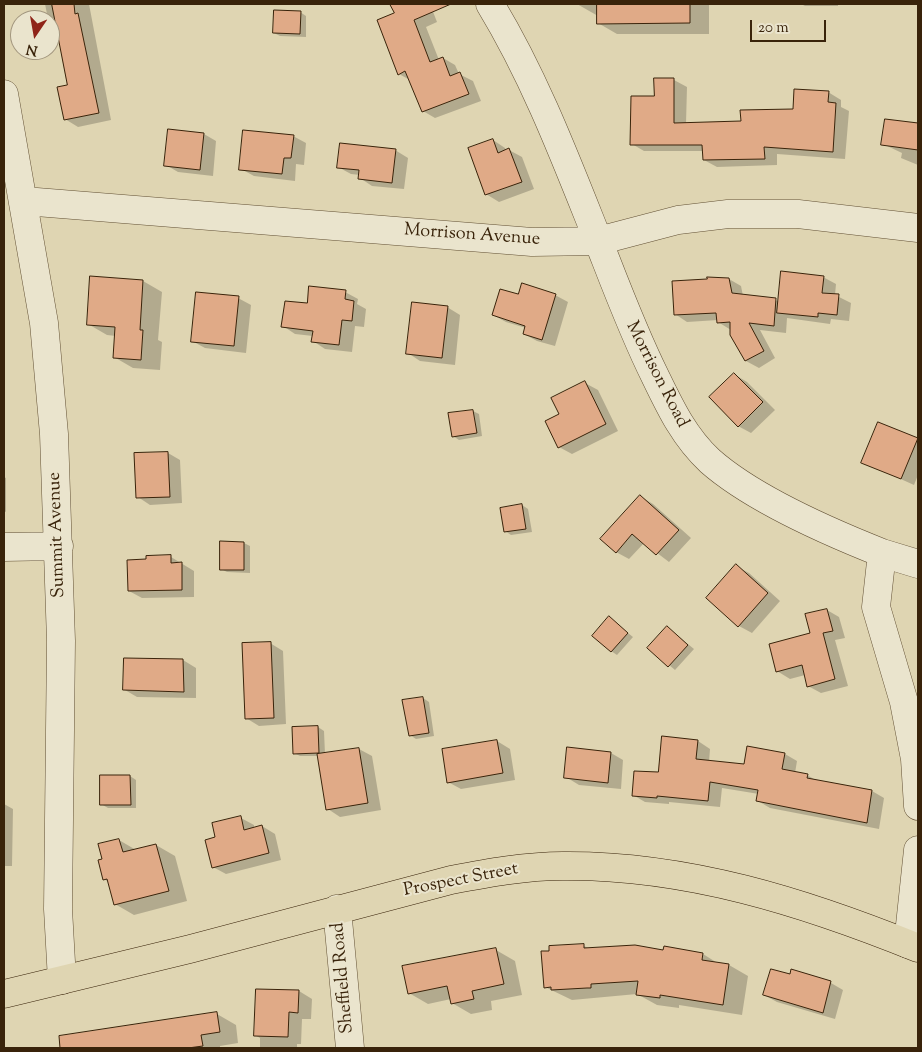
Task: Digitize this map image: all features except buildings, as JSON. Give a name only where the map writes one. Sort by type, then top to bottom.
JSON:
[{"type":"main road","name":"Prospect Street","points":[[4,994],[451,880],[494,872],[562,866],[608,866],[687,876],[751,890],[842,919],[913,946]]},
{"type":"street","name":"Morrison Road","points":[[490,4],[536,90],[632,328],[683,431],[710,460],[737,481],[769,500],[882,553],[918,564]]},
{"type":"street","name":"Summit Avenue","points":[[4,94],[44,323],[49,376],[59,546],[61,641],[58,909],[62,980]]},
{"type":"street","name":"Morrison Avenue","points":[[24,201],[532,242],[598,241],[678,220],[728,214],[798,214],[918,228]]},
{"type":"street","points":[[4,547],[59,546]]},
{"type":"street","points":[[882,553],[876,608],[904,702],[915,759],[918,806]]},
{"type":"street","points":[[913,946],[918,850]]},
{"type":"street","name":"Sheffield Road","points":[[337,909],[350,1048]]}]
